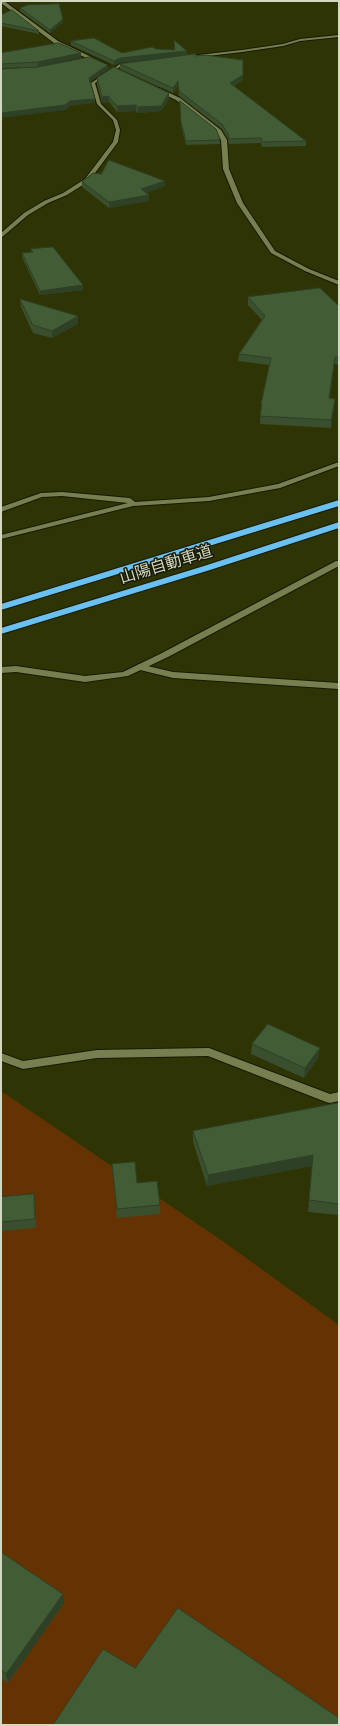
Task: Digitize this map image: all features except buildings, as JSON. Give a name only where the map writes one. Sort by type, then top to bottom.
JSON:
[{"type":"highway","name":"山陽自動車道","points":[[1,606],[193,549],[339,503]]},
{"type":"highway","name":"山陽自動車道","points":[[1,631],[207,568],[339,525]]},
{"type":"street","points":[[1,1],[56,42],[119,72]]},
{"type":"street","points":[[1,236],[26,214],[46,202],[65,194],[87,180],[115,142],[118,130],[115,120],[99,104],[93,83],[113,69],[120,65],[242,51],[283,45],[300,40],[339,36]]},
{"type":"street","points":[[84,60],[92,58]]},
{"type":"street","points":[[152,87],[178,99],[219,131],[224,140],[226,169],[240,203],[273,252],[307,270],[339,283]]},
{"type":"street","points":[[1,537],[133,504],[208,500],[280,486],[339,464]]},
{"type":"street","points":[[1,510],[41,495],[62,494],[130,500],[133,504]]},
{"type":"street","points":[[1,670],[16,669],[85,679],[125,674],[165,655],[339,563]]},
{"type":"street","points":[[139,667],[173,675],[339,686]]},
{"type":"street","points":[[1,1057],[24,1065],[98,1054],[209,1052],[330,1099],[337,1098]]},
{"type":"shaded area","points":[[1,1091],[224,1242],[339,1325],[339,1725],[1,1725]]}]
